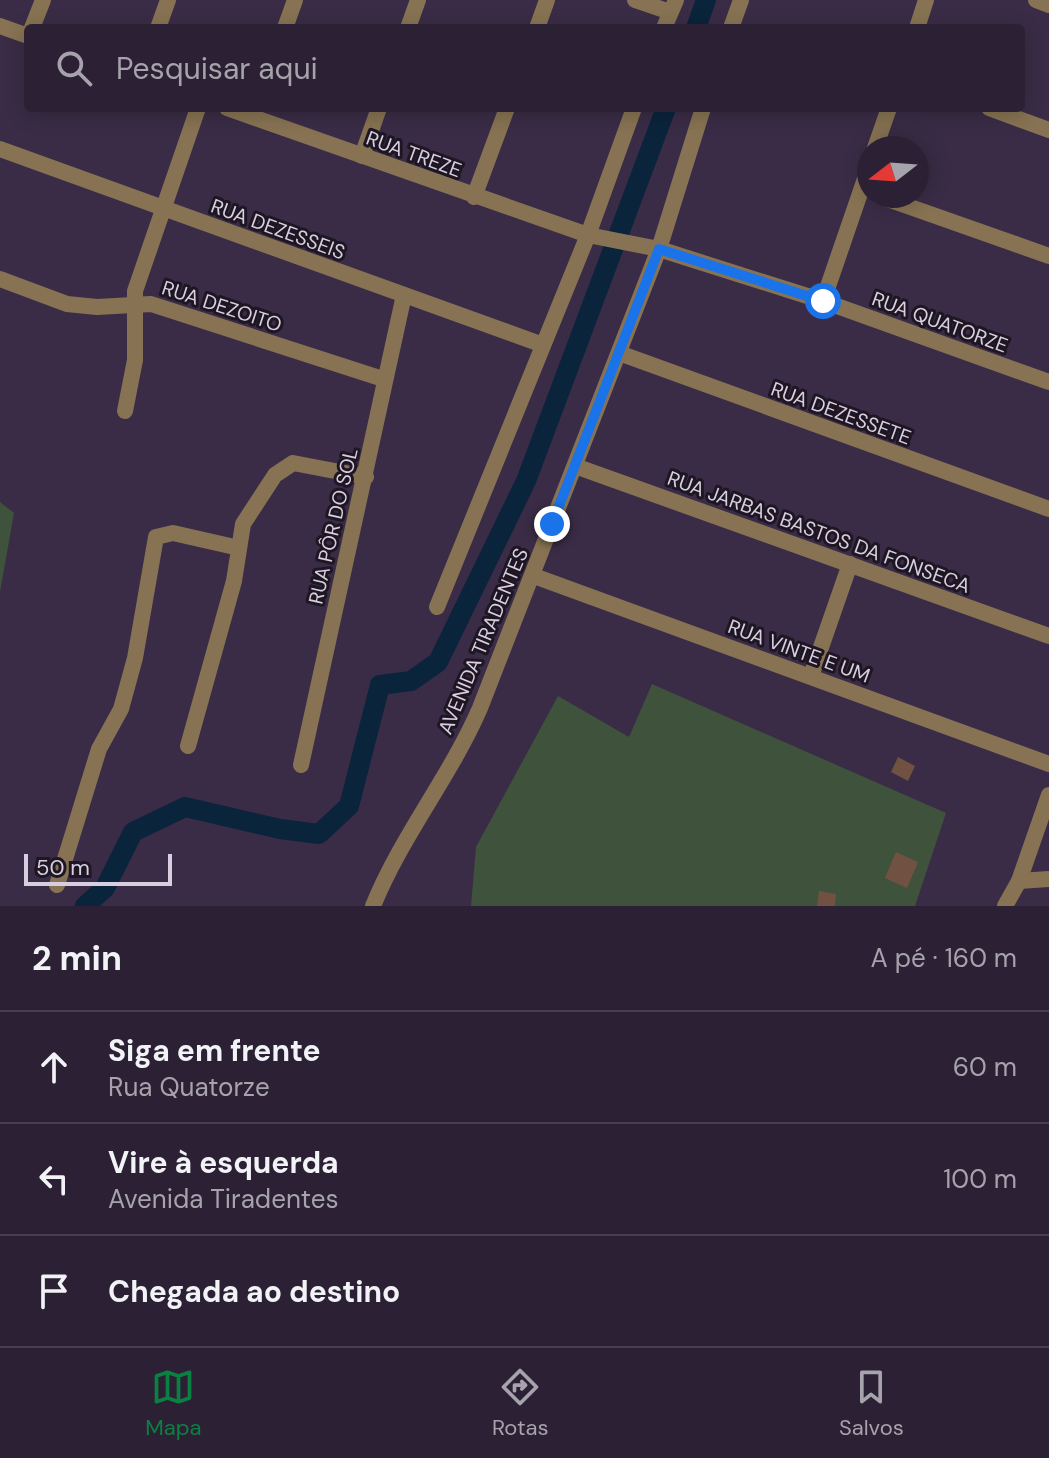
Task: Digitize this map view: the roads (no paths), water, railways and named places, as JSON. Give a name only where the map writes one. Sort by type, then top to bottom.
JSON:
[{"type":"street","points":[[34,24],[43,0]]},
{"type":"street","points":[[159,24],[168,0]]},
{"type":"street","points":[[286,24],[295,0]]},
{"type":"street","points":[[409,24],[418,0]]},
{"type":"street","points":[[538,24],[547,0]]},
{"type":"street","points":[[635,0],[670,13]]},
{"type":"street","points":[[732,24],[741,0]]},
{"type":"street","points":[[918,24],[926,0]]},
{"type":"street","points":[[1036,0],[1049,5]]},
{"type":"street","points":[[0,26],[24,35]]},
{"type":"street","points":[[125,411],[135,360],[135,291],[197,112]]},
{"type":"street","name":"RUA TREZE","points":[[252,112],[474,197],[594,236]]},
{"type":"street","points":[[362,156],[378,112]]},
{"type":"street","points":[[474,197],[506,112]]},
{"type":"street","points":[[437,607],[543,345],[594,236],[633,112]]},
{"type":"street","name":"AVENIDA TIRADENTES","points":[[373,906],[393,858],[467,739],[534,576],[659,249],[702,112]]},
{"type":"street","points":[[879,136],[888,112]]},
{"type":"street","points":[[1000,112],[1049,130]]},
{"type":"street","name":"RUA DEZESSEIS","points":[[0,149],[543,345]]},
{"type":"street","points":[[823,301],[859,208]]},
{"type":"street","points":[[913,208],[1049,256]]},
{"type":"street","name":"RUA QUATORZE","points":[[594,236],[659,249],[823,301],[1049,382]]},
{"type":"street","name":"RUA DEZOITO","points":[[0,279],[67,304],[97,307],[151,304],[383,379]]},
{"type":"street","name":"RUA PÔR DO SOL","points":[[301,765],[366,477],[383,379],[404,295]]},
{"type":"street","name":"RUA DEZESSETE","points":[[619,353],[1049,509]]},
{"type":"street","points":[[188,746],[231,594],[243,524],[265,489],[285,466],[306,464],[366,477]]},
{"type":"street","name":"RUA JARBAS BASTOS DA FONSECA","points":[[575,466],[1049,636]]},
{"type":"street","points":[[57,885],[99,749],[121,709],[132,670],[156,537],[173,533],[239,548]]},
{"type":"street","points":[[811,676],[850,564]]},
{"type":"street","name":"RUA VINTE E UM","points":[[534,576],[1049,764]]},
{"type":"street","points":[[1005,906],[1019,881],[1049,795]]},
{"type":"street","points":[[1019,881],[1049,879]]},
{"type":"waterway","points":[[697,24],[706,0]]},
{"type":"waterway","points":[[85,906],[105,888],[133,832],[185,807],[280,829],[319,834],[349,806],[380,685],[411,681],[438,662],[526,481],[664,112]]}]
